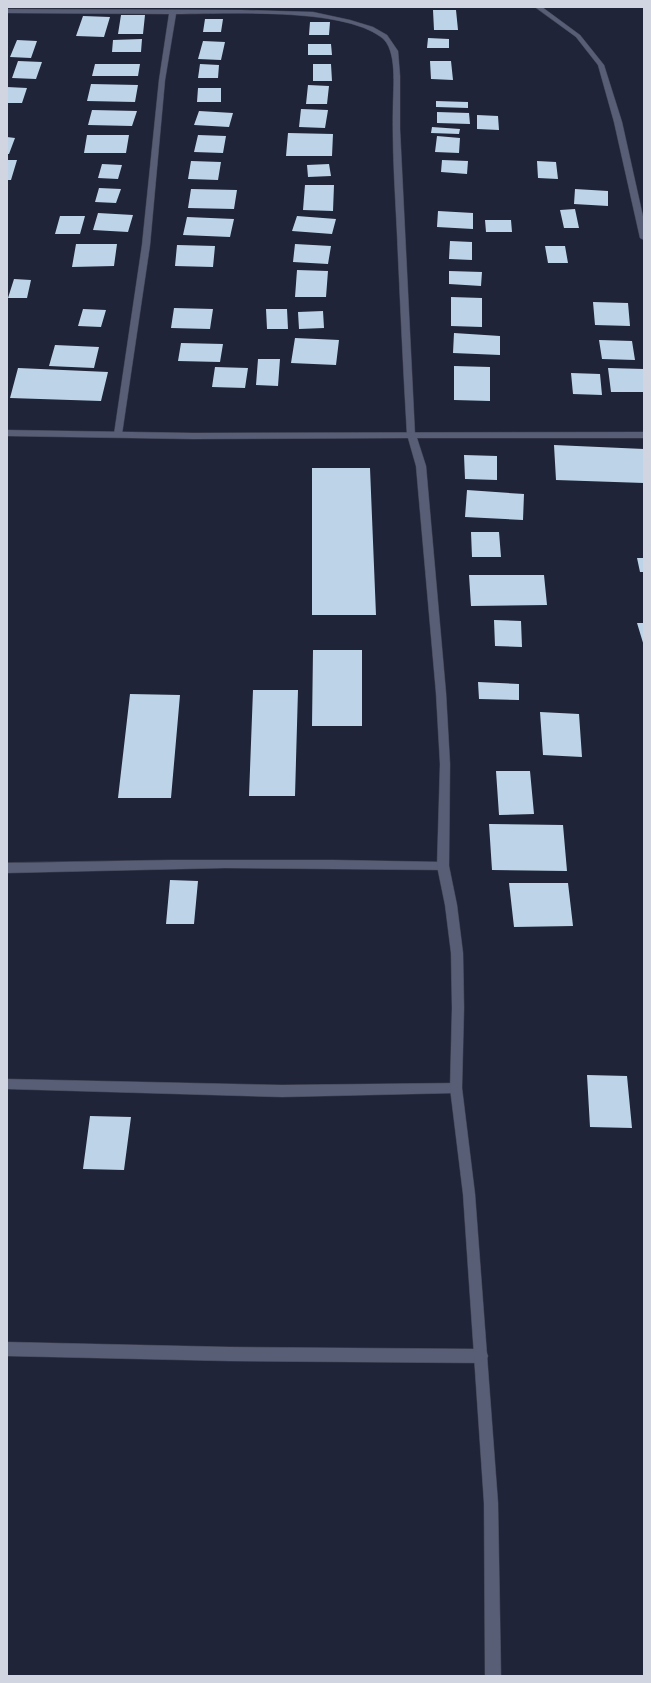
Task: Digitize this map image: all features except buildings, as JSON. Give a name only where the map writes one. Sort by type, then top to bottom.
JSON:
[{"type":"street","points":[[538,7],[578,36],[601,65],[618,122],[644,238]]},
{"type":"street","points":[[7,11],[173,12],[241,9],[313,14],[348,21],[371,28],[385,36],[395,51],[397,76],[396,129],[411,435],[421,466],[440,693],[445,764],[443,866],[451,905],[456,953],[458,1008],[456,1088],[469,1194],[491,1503],[493,1676]]},
{"type":"street","points":[[118,434],[146,245],[162,80],[173,12]]},
{"type":"street","points":[[7,433],[644,435]]},
{"type":"street","points":[[7,868],[172,864],[343,863],[443,866]]},
{"type":"street","points":[[7,1084],[282,1091],[456,1088]]},
{"type":"street","points":[[7,1349],[229,1354],[481,1356]]}]
